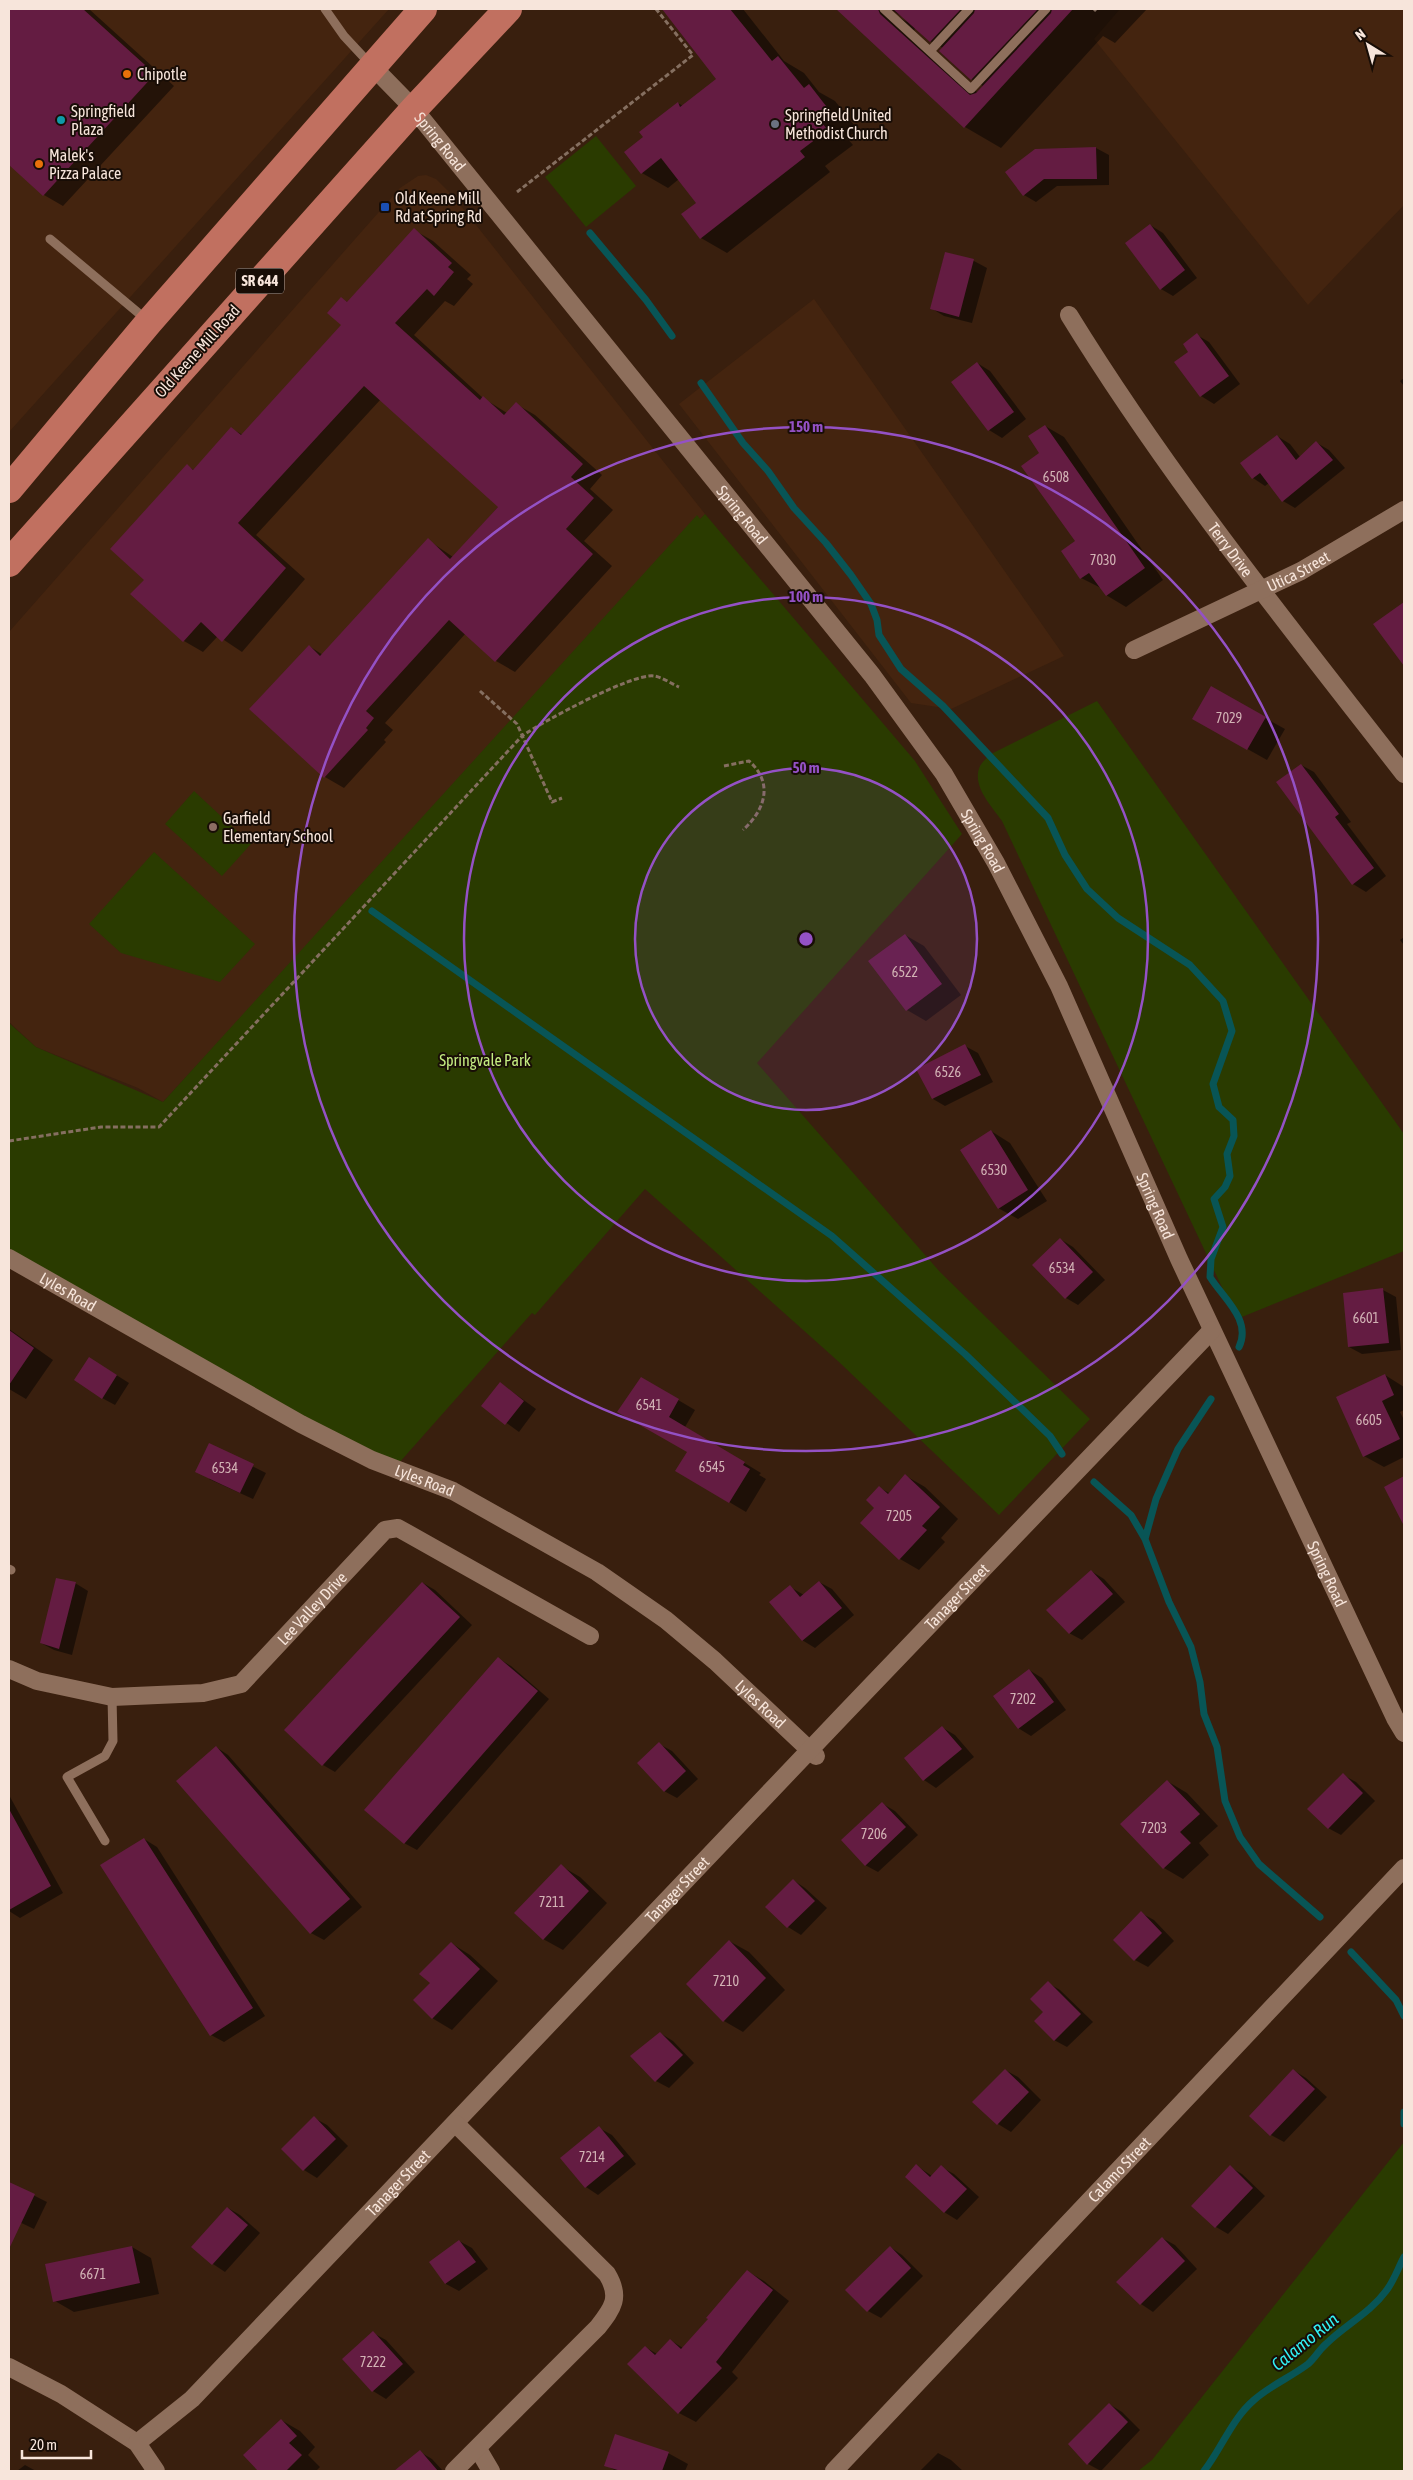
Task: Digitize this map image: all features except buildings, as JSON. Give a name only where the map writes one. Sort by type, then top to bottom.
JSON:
[{"type":"main road","points":[[9,489],[149,322],[423,9]]},
{"type":"main road","name":"Old Keene Mill Road","points":[[9,563],[414,109],[508,9]]},
{"type":"street","name":"Spring Road","points":[[372,66],[414,109],[872,675],[944,774],[996,863],[1059,986],[1212,1330],[1395,1718],[1404,1733]]},
{"type":"street","name":"Terry Drive","points":[[1069,315],[1108,378],[1261,590],[1404,774]]},
{"type":"street","name":"Utica Street","points":[[1134,650],[1301,571],[1404,510]]},
{"type":"street","name":"Lyles Road","points":[[9,1258],[301,1424],[372,1460],[453,1491],[597,1572],[666,1620],[708,1655],[813,1753]]},
{"type":"street","name":"Tanager Street","points":[[137,2443],[192,2399],[813,1753],[1212,1330]]},
{"type":"street","name":"Lee Valley Drive","points":[[9,1669],[37,1681],[112,1697],[204,1693],[240,1684],[385,1530],[398,1528],[590,1636]]},
{"type":"street","name":"Calamo Street","points":[[834,2471],[1404,1868]]},
{"type":"street","points":[[454,2471],[478,2450],[598,2328],[612,2310],[615,2296],[612,2282],[607,2274],[456,2124]]},
{"type":"street","points":[[9,2367],[61,2394],[137,2443],[156,2471]]},
{"type":"street","points":[[478,2450],[491,2471]]},
{"type":"lane","points":[[325,9],[344,36],[372,66]]},
{"type":"lane","points":[[884,9],[971,89],[1046,9]]},
{"type":"lane","points":[[930,51],[969,9]]},
{"type":"lane","points":[[50,239],[149,322]]},
{"type":"lane","points":[[105,1841],[67,1777],[105,1756],[113,1741],[112,1697]]},
{"type":"path","points":[[517,192],[693,55],[656,9]]},
{"type":"path","points":[[9,1141],[101,1127],[159,1127],[522,736],[537,725],[614,687],[653,676],[679,687]]},
{"type":"path","points":[[480,691],[517,724],[552,802],[562,798]]},
{"type":"path","points":[[724,766],[749,761],[757,769],[764,785],[764,799],[761,807],[743,830]]},
{"type":"shaded area","points":[[9,9],[389,9],[9,432]]},
{"type":"shaded area","points":[[1120,9],[1404,9],[1404,205],[1308,305],[1094,39]]},
{"type":"shaded area","name":"Garfield Elementary School","points":[[426,175],[436,179],[453,196],[705,514],[163,1102],[138,1088],[36,1047],[9,1022],[9,632],[400,188],[418,176]]},
{"type":"shaded area","points":[[814,299],[1064,656],[951,709],[911,703],[679,404]]},
{"type":"green space","points":[[596,136],[636,186],[586,227],[545,177]]},
{"type":"green space","name":"Springvale Park","points":[[705,514],[915,761],[962,834],[757,1063],[940,1272],[1090,1419],[999,1515],[839,1362],[645,1189],[535,1315],[532,1313],[391,1472],[9,1253],[9,1023],[36,1047],[163,1102],[697,515],[700,519]]},
{"type":"green space","points":[[1097,701],[1404,1134],[1404,1251],[1237,1319],[1002,821],[988,802],[978,781],[980,766],[991,754]]},
{"type":"green space","points":[[194,791],[251,844],[222,876],[165,824]]},
{"type":"green space","points":[[154,852],[255,944],[220,982],[121,953],[89,924]]},
{"type":"green space","points":[[1404,2142],[1404,2471],[1138,2471],[1152,2460]]},
{"type":"waterway","points":[[590,233],[646,300],[672,336]]},
{"type":"waterway","points":[[701,383],[743,443],[768,471],[794,508],[826,543],[851,575],[871,604],[877,620],[879,635],[901,669],[943,706],[1048,818],[1065,855],[1087,889],[1118,918],[1190,965],[1223,1001],[1232,1031],[1213,1084],[1219,1107],[1233,1120],[1234,1136],[1227,1154],[1230,1176],[1225,1187],[1214,1199],[1223,1227],[1211,1259],[1210,1277],[1239,1319],[1242,1328],[1239,1347]]},
{"type":"waterway","points":[[372,911],[832,1236],[965,1354],[1050,1436],[1062,1454]]},
{"type":"waterway","points":[[1145,1539],[1156,1499],[1178,1449],[1211,1399]]},
{"type":"waterway","points":[[1094,1482],[1131,1515],[1145,1539],[1169,1602],[1191,1647],[1200,1682],[1204,1714],[1217,1747],[1225,1801],[1240,1837],[1259,1864],[1320,1917]]},
{"type":"waterway","points":[[1351,1952],[1396,2000],[1404,2016]]},
{"type":"waterway","points":[[1404,2112],[1404,2124]]},
{"type":"waterway","name":"Calamo Run","points":[[1204,2471],[1246,2408],[1267,2390],[1308,2364],[1333,2337],[1373,2306],[1389,2287],[1404,2257]]},
{"type":"place","name":"Chipotle","points":[[127,74]]},
{"type":"place","name":"Springfield Plaza","points":[[61,120]]},
{"type":"place","name":"Springfield United Methodist Church","points":[[775,124]]},
{"type":"place","name":"Malek's Pizza Palace","points":[[39,164]]},
{"type":"place","name":"Old Keene Mill Rd at Spring Rd","points":[[385,207]]},
{"type":"place","name":"Garfield Elementary School","points":[[213,827]]}]
